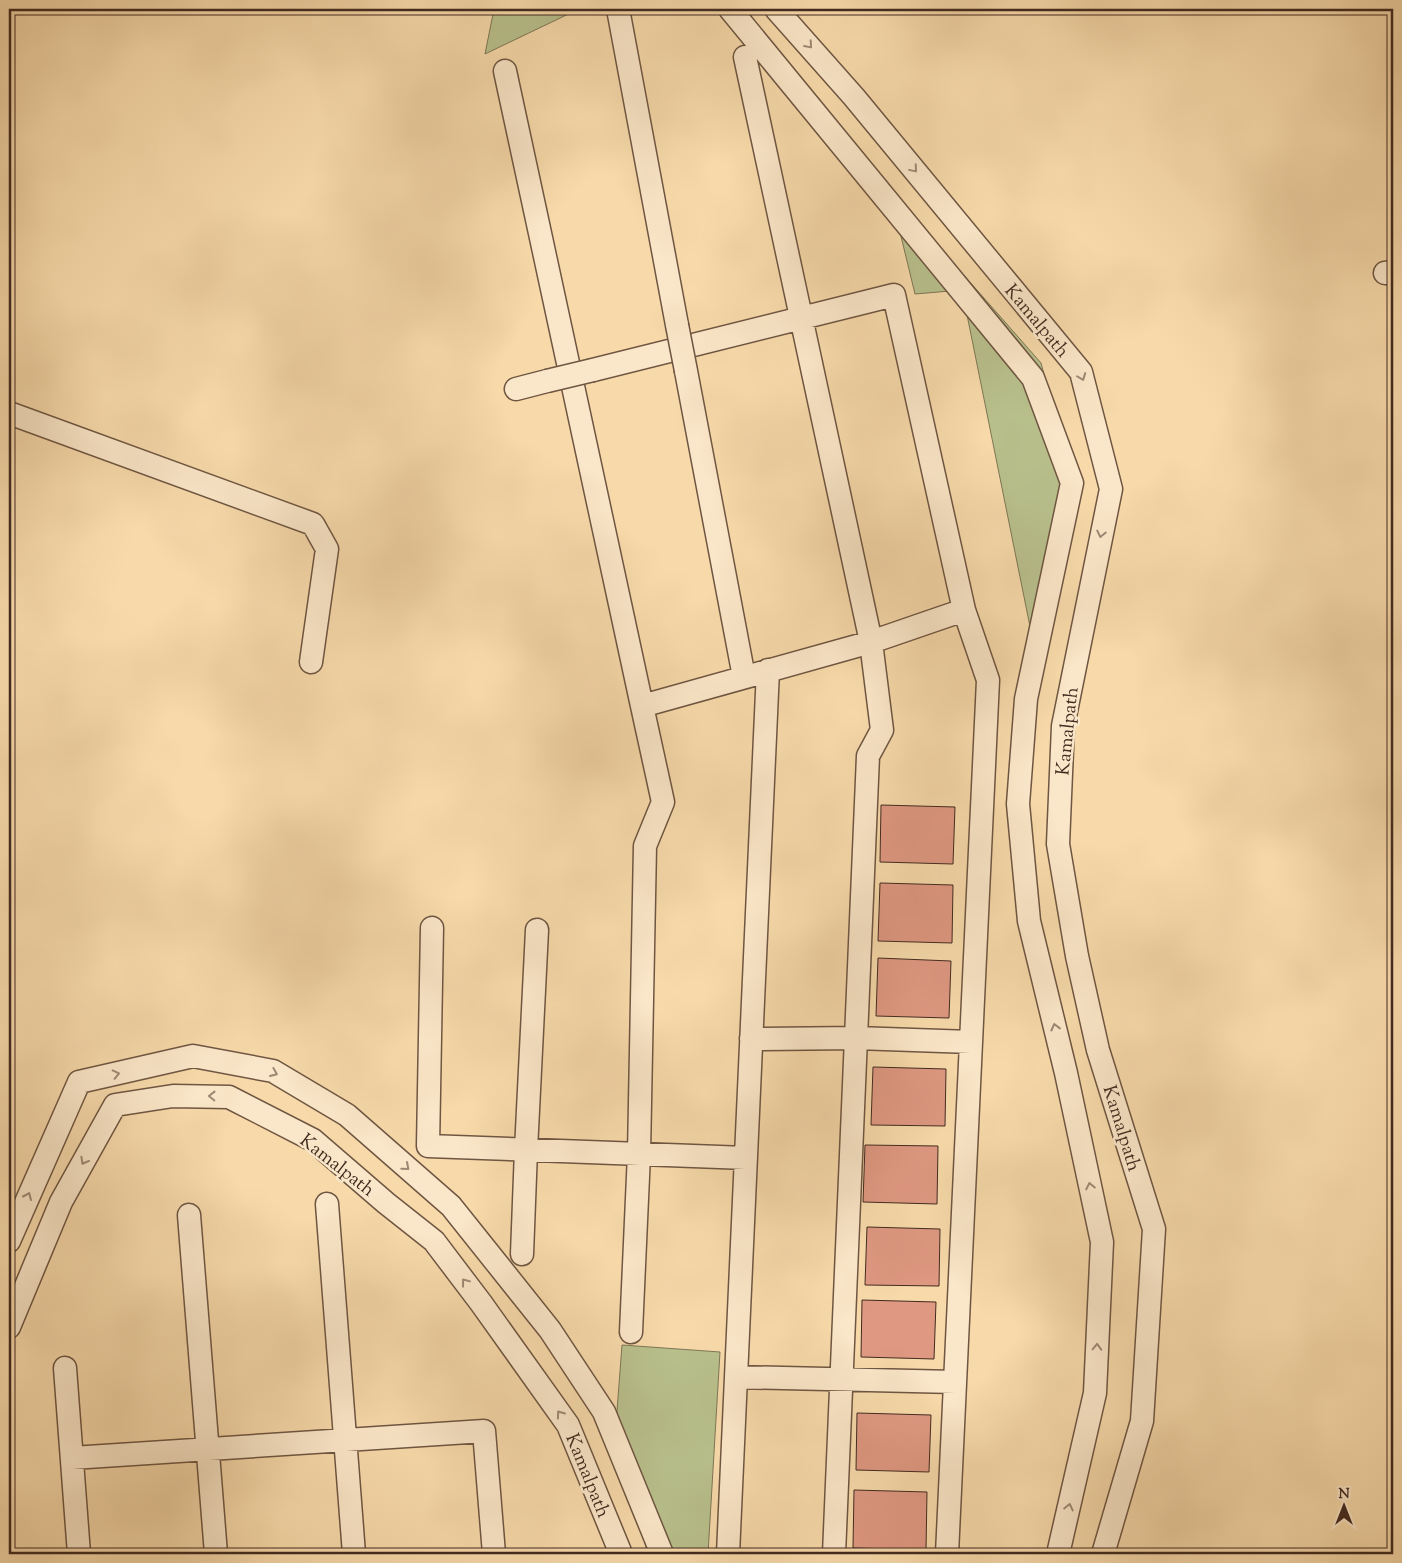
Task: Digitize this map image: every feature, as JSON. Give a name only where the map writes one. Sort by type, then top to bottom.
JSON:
[{"type":"street","points":[[618,9],[744,677]]},
{"type":"street","points":[[730,9],[1033,378],[1072,483],[1026,699],[1018,804],[1029,921],[1066,1073],[1102,1242],[1095,1393],[1058,1554]]},
{"type":"street","name":"Kamalpath","points":[[776,9],[854,97],[1081,372],[1111,489],[1063,726],[1058,844],[1077,956],[1098,1050],[1154,1230],[1142,1421],[1103,1554]]},
{"type":"street","points":[[745,57],[871,642],[882,730],[868,756],[834,1554]]},
{"type":"street","points":[[505,72],[663,802],[645,846],[639,1154],[630,1332]]},
{"type":"street","points":[[516,389],[894,296],[964,610],[988,680],[947,1554]]},
{"type":"street","points":[[9,413],[314,524],[327,549],[311,662]]},
{"type":"street","points":[[642,706],[871,642],[964,610]]},
{"type":"street","points":[[728,1554],[768,670]]},
{"type":"street","points":[[432,928],[428,1146],[746,1158]]},
{"type":"street","points":[[522,1254],[537,930]]},
{"type":"street","points":[[751,1039],[856,1038],[971,1042]]},
{"type":"street","points":[[9,1240],[79,1082],[193,1056],[273,1071],[347,1115],[451,1206],[550,1330],[604,1412],[662,1554]]},
{"type":"street","name":"Kamalpath","points":[[9,1327],[61,1202],[115,1105],[173,1096],[230,1097],[313,1140],[386,1203],[434,1241],[568,1424],[621,1554]]},
{"type":"street","points":[[327,1204],[354,1554]]},
{"type":"street","points":[[189,1215],[216,1554]]},
{"type":"street","points":[[65,1368],[78,1554]]},
{"type":"street","points":[[736,1377],[955,1382]]},
{"type":"street","points":[[72,1458],[484,1431],[494,1554]]},
{"type":"green space","points":[[494,9],[579,9],[485,54]]},
{"type":"green space","points":[[890,191],[1041,363],[1072,477],[1039,671],[962,290],[915,294]]},
{"type":"green space","points":[[622,1345],[720,1352],[708,1554],[648,1554],[615,1437]]},
{"type":"building","points":[[881,805],[955,807],[953,864],[880,862]]},
{"type":"building","points":[[880,883],[953,885],[952,943],[878,941]]},
{"type":"building","points":[[878,958],[951,961],[949,1018],[876,1016]]},
{"type":"building","points":[[873,1067],[946,1069],[945,1126],[871,1125]]},
{"type":"building","points":[[865,1145],[938,1146],[937,1204],[863,1202]]},
{"type":"building","points":[[867,1227],[940,1229],[939,1286],[865,1285]]},
{"type":"building","points":[[862,1300],[936,1302],[934,1359],[861,1357]]},
{"type":"building","points":[[857,1413],[931,1415],[929,1472],[856,1470]]},
{"type":"building","points":[[854,1490],[927,1492],[926,1550],[853,1548]]}]
